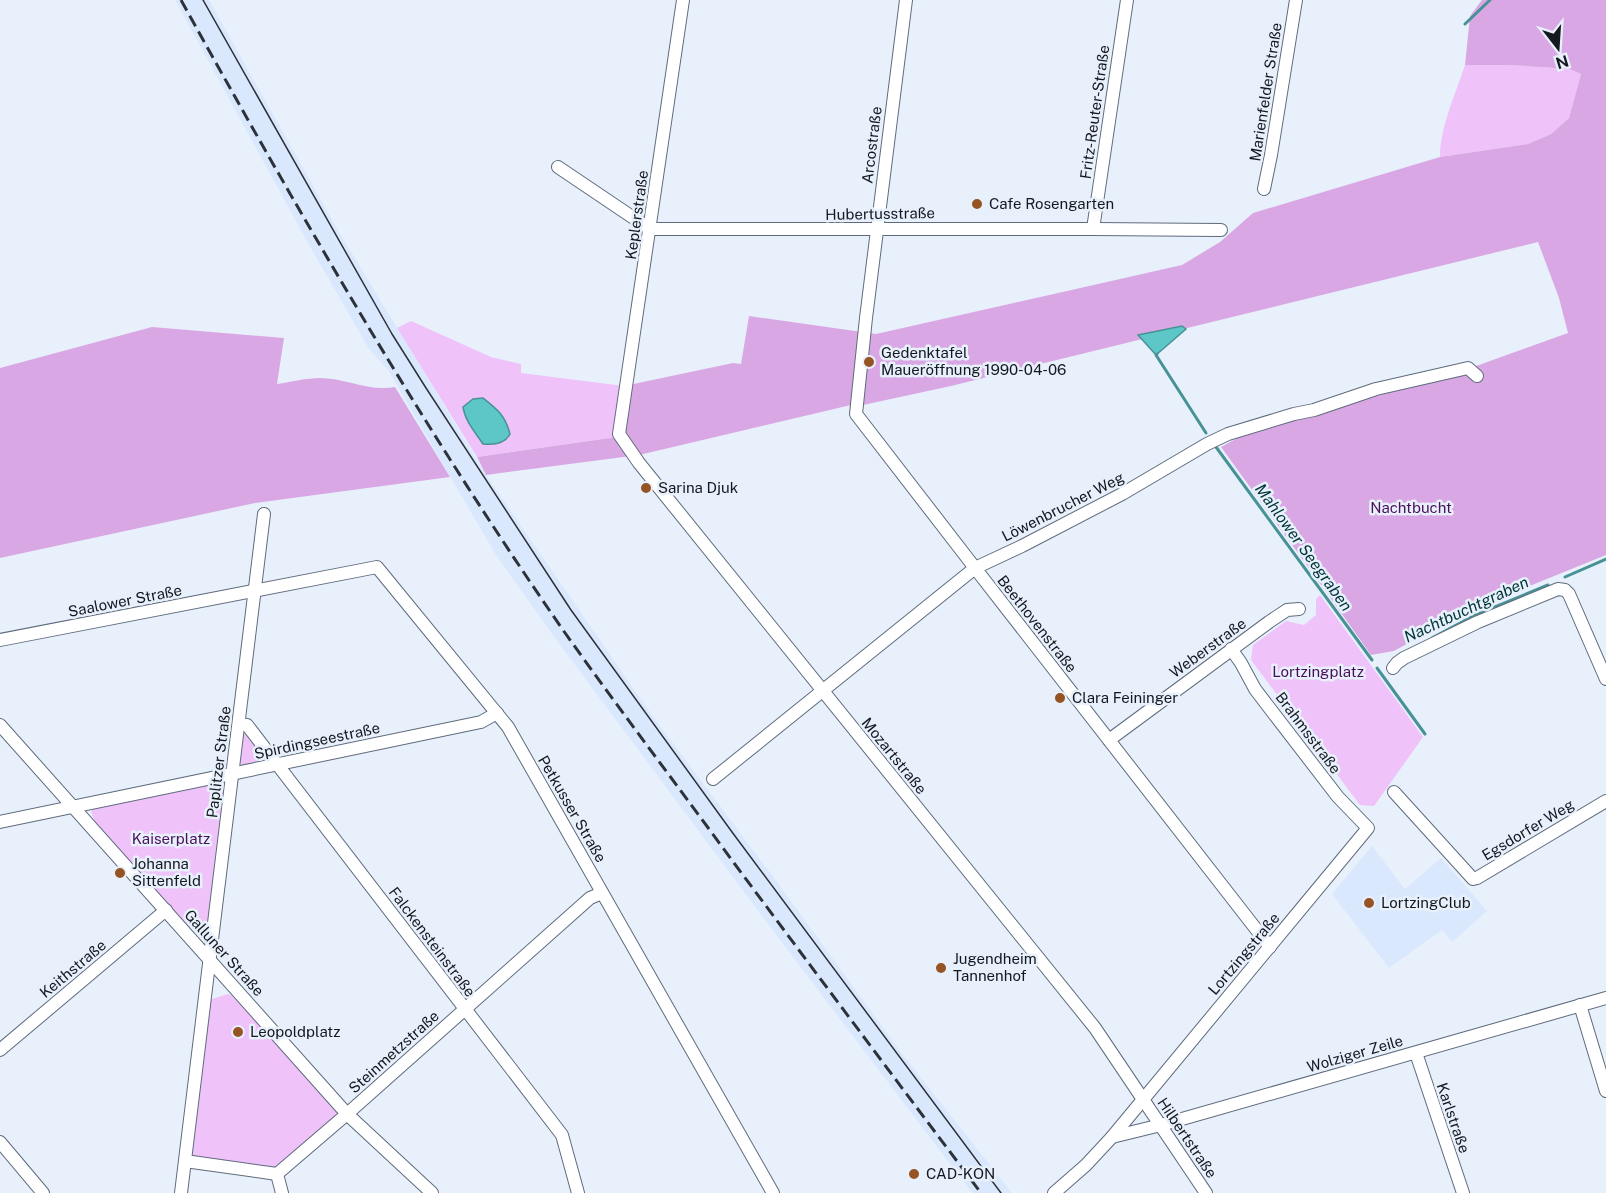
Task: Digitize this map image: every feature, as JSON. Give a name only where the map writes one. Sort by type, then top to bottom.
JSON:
[{"type":"street","name":"Keplerstraße","points":[[619,434],[683,0]]},
{"type":"street","name":"Arcostraße","points":[[857,402],[906,0]]},
{"type":"street","name":"Fritz-Reuter-Straße","points":[[1094,229],[1127,0]]},
{"type":"street","name":"Marienfelder Straße","points":[[1264,189],[1296,0]]},
{"type":"street","points":[[558,167],[650,230]]},
{"type":"street","name":"Hubertusstraße","points":[[650,230],[1221,230]]},
{"type":"street","name":"Löwenbrucher Weg","points":[[714,779],[975,568],[1122,494],[1207,444],[1228,434],[1314,410],[1376,389],[1468,368],[1477,376]]},
{"type":"street","name":"Beethovenstraße","points":[[857,402],[858,418],[1270,947]]},
{"type":"street","name":"Mozartstraße","points":[[619,434],[639,463],[1095,1028],[1143,1099]]},
{"type":"street","name":"Paplitzer Straße","points":[[181,1193],[264,514]]},
{"type":"street","name":"Petkusser Straße","points":[[255,591],[377,567],[508,727],[773,1193]]},
{"type":"street","points":[[1393,668],[1404,658],[1478,622],[1558,589],[1565,590],[1569,594],[1606,679]]},
{"type":"street","name":"Saalower Straße","points":[[0,640],[255,591]]},
{"type":"street","name":"Weberstraße","points":[[1109,740],[1287,610],[1299,609]]},
{"type":"street","name":"Brahmsstraße","points":[[1231,650],[1256,689],[1314,766],[1338,797],[1368,828]]},
{"type":"street","name":"Spirdingseestraße","points":[[0,822],[482,722],[497,713]]},
{"type":"street","name":"Falckensteinstraße","points":[[239,724],[247,725],[278,764],[562,1135],[578,1193]]},
{"type":"street","name":"Galluner Straße","points":[[0,726],[347,1114],[432,1193]]},
{"type":"street","name":"Egsdorfer Weg","points":[[1394,792],[1473,879],[1606,801]]},
{"type":"street","name":"Lortzingstraße","points":[[1143,1099],[1368,828]]},
{"type":"street","name":"Steinmetzstraße","points":[[278,1174],[590,898],[602,892]]},
{"type":"street","name":"Keithstraße","points":[[0,1050],[166,910]]},
{"type":"street","name":"Wolziger Zeile","points":[[1112,1137],[1606,998]]},
{"type":"street","points":[[1580,1005],[1606,1091]]},
{"type":"street","name":"Karlstraße","points":[[1416,1053],[1463,1193]]},
{"type":"street","points":[[1054,1193],[1086,1165],[1143,1099]]},
{"type":"street","name":"Hilbertstraße","points":[[1143,1099],[1206,1193]]},
{"type":"street","points":[[0,1142],[43,1193]]},
{"type":"street","points":[[185,1161],[278,1174],[282,1193]]},
{"type":"shaded area","points":[[175,0],[209,0],[339,232],[486,475],[651,714],[903,1055],[1012,1193],[972,1193],[765,920],[496,555],[388,370],[369,349],[308,243]]},
{"type":"shaded area","points":[[1372,846],[1405,889],[1441,858],[1487,911],[1452,942],[1442,930],[1389,968],[1332,894]]},
{"type":"green space","name":"Nachtbucht","points":[[1482,0],[1606,0],[1606,555],[1465,612],[1394,651],[1371,655],[1221,447],[1241,436],[1465,370],[1568,333],[1559,298],[1538,242],[951,386],[863,405],[851,405],[639,455],[486,475],[477,457],[617,437],[624,386],[733,363],[741,364],[749,316],[876,334],[1182,265],[1220,242],[1253,213],[1440,157],[1528,144],[1551,134],[1569,118],[1581,74],[1569,69],[1465,65],[1470,16]]},
{"type":"green space","points":[[1465,65],[1569,69],[1581,74],[1569,118],[1551,134],[1528,144],[1440,157],[1446,122]]},
{"type":"green space","points":[[411,321],[491,357],[521,364],[521,373],[624,386],[617,437],[477,457],[397,328]]},
{"type":"green space","points":[[152,327],[284,338],[277,384],[320,378],[376,388],[395,387],[450,477],[255,503],[0,558],[0,368]]},
{"type":"green space","name":"Lortzingplatz","points":[[1320,595],[1423,737],[1374,806],[1360,805],[1251,660],[1253,645],[1286,621],[1304,625],[1316,615],[1316,599]]},
{"type":"green space","points":[[247,731],[266,758],[264,761],[240,764],[242,735]]},
{"type":"green space","name":"Kaiserplatz","points":[[212,783],[219,785],[223,793],[208,919],[205,923],[189,928],[95,822],[91,812],[93,809]]},
{"type":"green space","name":"Leopoldplatz","points":[[228,994],[256,1020],[338,1111],[274,1169],[192,1157],[190,1154],[209,1002]]},
{"type":"water","points":[[1182,326],[1186,329],[1156,355],[1138,335]]},
{"type":"water","points":[[483,398],[506,422],[510,434],[502,442],[483,444],[466,417],[463,407],[473,399]]},
{"type":"waterway","points":[[1465,24],[1490,0]]},
{"type":"waterway","name":"Mahlower Seegraben","points":[[1157,354],[1206,433]]},
{"type":"waterway","name":"Mahlower Seegraben","points":[[1216,447],[1372,660]]},
{"type":"waterway","name":"Nachtbuchtgraben","points":[[1565,577],[1606,559]]},
{"type":"waterway","name":"Nachtbuchtgraben","points":[[1432,638],[1473,616],[1548,585]]},
{"type":"waterway","name":"Mahlower Seegraben","points":[[1377,668],[1425,734]]},
{"type":"tram line","points":[[203,0],[392,334],[571,610],[732,832],[1001,1193]]},
{"type":"railway","points":[[181,0],[364,320],[511,554],[627,718],[981,1193]]},
{"type":"place","name":"Cafe Rosengarten","points":[[977,204]]},
{"type":"place","name":"Gedenktafel Maueröffnung 1990-04-06","points":[[869,362]]},
{"type":"place","name":"Sarina Djuk","points":[[646,488]]},
{"type":"place","name":"Clara Feininger","points":[[1060,698]]},
{"type":"place","name":"Johanna Sittenfeld","points":[[120,873]]},
{"type":"place","name":"LortzingClub","points":[[1369,903]]},
{"type":"place","name":"Jugendheim Tannenhof","points":[[941,968]]},
{"type":"place","name":"Leopoldplatz","points":[[238,1032]]},
{"type":"place","name":"CAD-KON","points":[[914,1174]]}]
